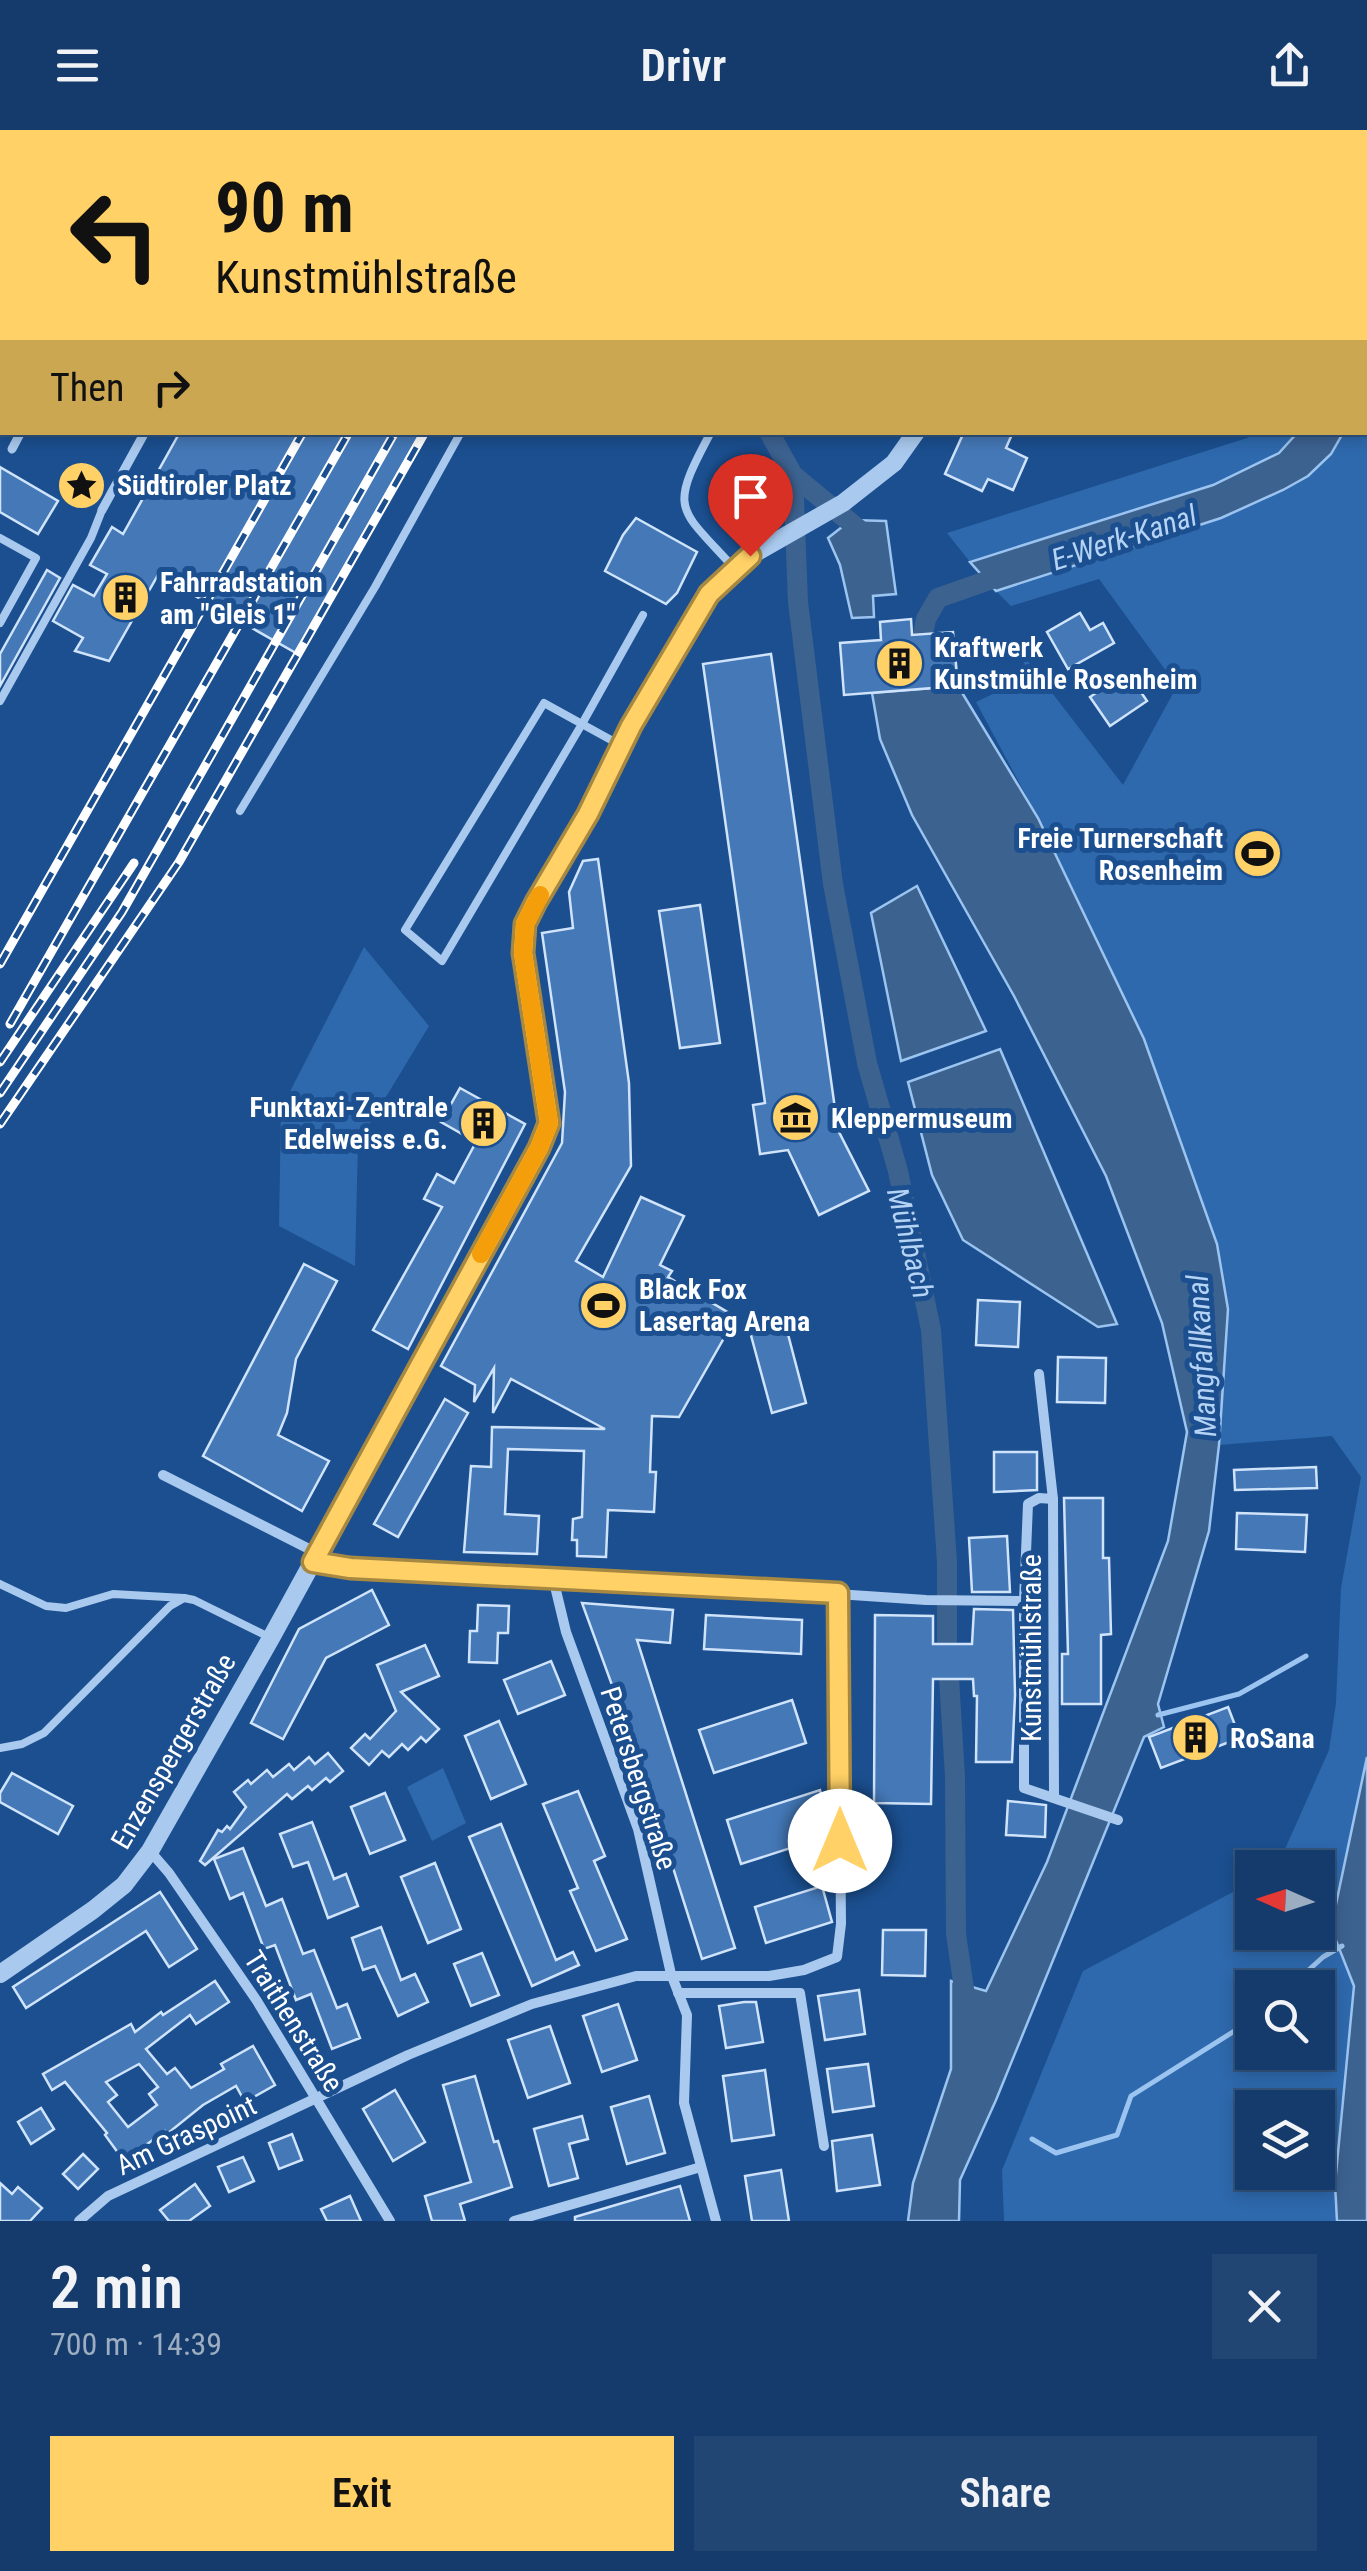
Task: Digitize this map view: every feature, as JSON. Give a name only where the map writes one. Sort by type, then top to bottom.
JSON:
[{"type":"street","points":[[12,449],[19,435]]},
{"type":"street","points":[[102,510],[143,435]]},
{"type":"street","name":"Enzenspergerstraße","points":[[0,1974],[124,1885],[150,1850],[272,1638],[539,1148],[549,1123],[523,953],[525,924],[702,605],[734,568],[843,503],[894,464],[914,435]]},
{"type":"street","name":"Kunstmühlstraße","points":[[1039,1374],[1053,1499],[1060,1798],[1024,1788],[1028,1504],[1040,1498],[1053,1499]]},
{"type":"street","name":"Kunstmühlstraße","points":[[163,1475],[315,1558],[350,1568],[961,1602],[1024,1602]]},
{"type":"street","name":"Petersbergstraße","points":[[552,1578],[566,1632],[638,1829],[671,1974],[687,2015],[684,2103],[716,2221]]},
{"type":"street","name":"Am Graspoint","points":[[80,2221],[108,2196],[470,2027],[532,2004],[636,1976],[769,1976],[804,1970],[836,1956],[841,1924],[838,1593]]},
{"type":"street","points":[[1060,1798],[1118,1820]]},
{"type":"street","name":"Traithenstraße","points":[[150,1850],[258,2001],[390,2221]]},
{"type":"street","points":[[678,1993],[800,1993],[824,2146]]},
{"type":"street","points":[[514,2221],[701,2168]]},
{"type":"lane","points":[[240,811],[375,587],[459,435]]},
{"type":"lane","points":[[708,435],[689,472],[682,494],[683,510],[734,568]]},
{"type":"lane","points":[[0,701],[91,538],[102,510]]},
{"type":"lane","points":[[0,538],[36,558],[0,623]]},
{"type":"lane","points":[[622,746],[582,724],[544,702],[405,930],[442,961],[582,724],[643,614]]},
{"type":"lane","points":[[0,1584],[30,1600],[56,1607],[80,1605],[112,1594],[184,1598],[272,1638]]},
{"type":"lane","points":[[0,1748],[44,1734],[170,1606],[184,1598]]},
{"type":"shaded area","points":[[1296,435],[1279,453],[1213,485],[970,562],[947,533],[1247,438]]},
{"type":"shaded area","points":[[1342,435],[1367,435],[1367,1757],[1335,1909],[1335,1850],[1285,1850],[1329,1750],[1336,1703],[1341,1588],[1361,1477],[1332,1436],[1219,1445],[1228,1309],[1217,1244],[1144,1039],[1038,818],[976,702],[1014,684],[1026,659],[1123,785],[1177,686],[1099,579],[1011,606],[996,591],[1221,518],[1308,476],[1331,455]]},
{"type":"shaded area","points":[[364,947],[429,1026],[358,1143],[355,1266],[279,1226],[281,1109]]},
{"type":"shaded area","points":[[443,1768],[466,1823],[432,1841],[407,1787]]},
{"type":"shaded area","points":[[1235,1891],[1235,1950],[1335,1950],[1335,1938],[1354,1986],[1335,2184],[1337,2221],[1004,2221],[1002,2170],[1083,1971]]},
{"type":"water","points":[[1295,435],[1342,435],[1331,454],[1308,476],[1221,518],[996,591],[970,562],[1213,485],[1279,453]]},
{"type":"water","points":[[851,520],[886,521],[896,594],[873,596],[874,617],[852,618],[840,565],[828,538]]},
{"type":"water","name":"Mangfallkanal","points":[[958,686],[1038,818],[1144,1039],[1217,1244],[1228,1309],[1209,1531],[1158,1704],[1164,1727],[1144,1737],[960,2180],[959,2221],[908,2221],[913,2183],[951,2069],[951,1981],[986,1991],[1047,1862],[1168,1541],[1187,1432],[1162,1323],[1106,1176],[1014,996],[912,815],[880,739],[872,693]]},
{"type":"water","points":[[917,886],[986,1031],[901,1061],[871,913]]},
{"type":"water","points":[[1000,1049],[1117,1324],[1098,1327],[963,1240],[932,1175],[908,1082]]},
{"type":"water","points":[[1367,1757],[1367,2221],[1337,2221],[1335,2184],[1354,1986],[1335,1938],[1335,1909]]},
{"type":"building","points":[[178,435],[419,435],[296,653],[158,575],[109,661],[75,651],[83,638],[53,621],[73,585],[94,596],[107,574],[90,565],[112,527],[123,534]]},
{"type":"building","points":[[963,435],[1012,435],[1006,448],[1027,458],[1013,490],[988,479],[982,491],[945,474]]},
{"type":"building","points":[[0,467],[58,501],[38,534],[0,512]]},
{"type":"building","points":[[636,518],[697,552],[677,593],[666,604],[605,571]]},
{"type":"building","points":[[47,570],[60,578],[0,686],[0,654]]},
{"type":"building","points":[[1080,613],[1090,630],[1103,623],[1114,643],[1068,669],[1047,632]]},
{"type":"building","name":"Kraftwerk Kunstmühle Rosenheim","points":[[911,619],[912,635],[953,632],[958,686],[844,695],[840,643],[881,640],[880,622]]},
{"type":"building","points":[[771,654],[838,1130],[869,1191],[819,1215],[788,1150],[760,1154],[753,1105],[765,1103],[703,664]]},
{"type":"building","points":[[1127,672],[1147,701],[1110,726],[1090,697]]},
{"type":"building","points":[[598,859],[629,1083],[631,1166],[576,1261],[603,1277],[641,1197],[684,1216],[660,1265],[672,1271],[668,1277],[736,1317],[679,1417],[652,1416],[650,1472],[656,1472],[654,1512],[608,1510],[606,1557],[577,1556],[577,1540],[572,1540],[573,1519],[582,1517],[584,1451],[508,1449],[505,1514],[539,1516],[537,1554],[464,1552],[471,1466],[491,1467],[492,1427],[605,1429],[511,1379],[493,1413],[494,1368],[474,1402],[475,1385],[441,1366],[562,1143],[565,1092],[542,933],[573,928],[569,892],[583,861]]},
{"type":"building","points":[[700,905],[720,1043],[680,1048],[659,911]]},
{"type":"building","points":[[460,1088],[525,1124],[408,1349],[373,1330],[442,1207],[424,1199],[437,1174],[454,1183],[476,1142],[441,1122]]},
{"type":"building","points":[[304,1264],[337,1281],[296,1359],[287,1413],[278,1435],[329,1461],[302,1511],[203,1456]]},
{"type":"building","points":[[978,1300],[1020,1302],[1018,1347],[976,1345]]},
{"type":"building","points":[[784,1319],[806,1403],[772,1413],[749,1328]]},
{"type":"building","points":[[1058,1357],[1106,1358],[1105,1403],[1057,1402]]},
{"type":"building","points":[[445,1399],[468,1413],[398,1537],[374,1524]]},
{"type":"building","points":[[994,1452],[1037,1452],[1037,1490],[994,1492]]},
{"type":"building","points":[[1316,1467],[1317,1488],[1235,1490],[1234,1470]]},
{"type":"building","points":[[1064,1498],[1103,1498],[1103,1558],[1109,1558],[1111,1634],[1101,1635],[1101,1704],[1062,1704],[1062,1654],[1068,1654]]},
{"type":"building","points":[[1237,1513],[1307,1515],[1305,1552],[1236,1549]]},
{"type":"building","points":[[1007,1536],[1010,1592],[972,1592],[969,1538]]},
{"type":"building","points":[[372,1590],[389,1625],[326,1658],[283,1739],[251,1723],[299,1629]]},
{"type":"building","points":[[582,1603],[673,1610],[670,1643],[637,1640],[735,1948],[702,1959],[635,1748]]},
{"type":"building","points":[[478,1605],[509,1606],[508,1633],[498,1633],[497,1663],[469,1662],[470,1631],[477,1631]]},
{"type":"building","points":[[974,1609],[1013,1610],[1012,1762],[976,1762],[977,1696],[973,1679],[933,1679],[931,1804],[874,1803],[875,1615],[933,1616],[933,1644],[972,1644]]},
{"type":"building","points":[[706,1615],[802,1620],[801,1654],[704,1649]]},
{"type":"building","points":[[425,1645],[439,1676],[401,1692],[439,1729],[426,1742],[421,1737],[408,1750],[402,1744],[389,1757],[382,1751],[369,1765],[351,1748],[365,1734],[370,1739],[396,1711],[377,1665]]},
{"type":"building","points":[[551,1661],[565,1695],[518,1714],[504,1680]]},
{"type":"building","points":[[792,1700],[806,1743],[714,1773],[699,1730]]},
{"type":"building","name":"RoSana","points":[[1228,1707],[1240,1738],[1161,1768],[1149,1737]]},
{"type":"building","points":[[499,1721],[526,1784],[491,1799],[465,1736]]},
{"type":"building","points":[[328,1753],[343,1771],[330,1782],[326,1778],[312,1790],[308,1786],[292,1799],[287,1794],[205,1865],[200,1861],[218,1830],[222,1832],[227,1826],[230,1829],[246,1807],[234,1792],[248,1780],[251,1784],[267,1770],[273,1777],[289,1764],[294,1770],[309,1757],[315,1764]]},
{"type":"building","points":[[12,1773],[73,1806],[58,1834],[0,1802],[0,1793]]},
{"type":"building","points":[[820,1790],[831,1835],[741,1864],[727,1820]]},
{"type":"building","points":[[578,1791],[605,1856],[594,1861],[627,1939],[596,1951],[570,1891],[578,1888],[543,1804]]},
{"type":"building","points":[[385,1793],[405,1840],[370,1854],[351,1807]]},
{"type":"building","points":[[1008,1801],[1046,1805],[1045,1837],[1006,1835]]},
{"type":"building","points":[[312,1822],[334,1879],[346,1874],[358,1906],[328,1918],[308,1862],[293,1867],[280,1834]]},
{"type":"building","points":[[501,1824],[556,1960],[573,1952],[579,1965],[532,1986],[469,1837]]},
{"type":"building","points":[[243,1848],[266,1906],[282,1899],[303,1954],[314,1950],[337,2008],[347,2004],[360,2038],[332,2049],[311,1994],[296,2000],[275,1945],[264,1949],[243,1893],[230,1899],[214,1859]]},
{"type":"building","points":[[435,1863],[461,1929],[428,1943],[401,1877]]},
{"type":"building","points":[[822,1886],[832,1922],[766,1943],[755,1907]]},
{"type":"building","points":[[160,1892],[197,1949],[169,1967],[146,1931],[26,2008],[13,1987]]},
{"type":"building","points":[[381,1927],[401,1980],[415,1974],[428,2002],[398,2016],[375,1966],[363,1970],[352,1938]]},
{"type":"building","points":[[883,1930],[926,1930],[925,1976],[882,1975]]},
{"type":"building","points":[[482,1953],[499,1995],[471,2006],[454,1964]]},
{"type":"building","points":[[215,1981],[229,2002],[196,2024],[190,2015],[146,2049],[167,2074],[175,2068],[191,2088],[224,2069],[221,2064],[253,2046],[275,2085],[245,2102],[236,2086],[124,2161],[107,2133],[65,2082],[52,2090],[43,2074],[131,2024],[135,2032],[161,2012],[163,2015]],"holes":[[[139,2064],[158,2087],[149,2094],[157,2105],[128,2127],[108,2102],[117,2095],[106,2082]]]},
{"type":"building","points":[[859,1990],[865,2034],[825,2040],[818,1996]]},
{"type":"building","points":[[756,2002],[763,2042],[726,2048],[719,2006]]},
{"type":"building","points":[[618,2004],[637,2060],[602,2072],[583,2016]]},
{"type":"building","points":[[550,2026],[570,2083],[528,2098],[508,2040]]},
{"type":"building","points":[[868,2064],[874,2106],[833,2112],[827,2069]]},
{"type":"building","points":[[765,2070],[774,2135],[732,2141],[723,2076]]},
{"type":"building","points":[[475,2076],[512,2187],[460,2204],[465,2221],[432,2221],[425,2196],[471,2182],[443,2085]]},
{"type":"building","points":[[395,2090],[425,2142],[393,2161],[363,2109]]},
{"type":"building","points":[[649,2096],[665,2153],[627,2164],[611,2107]]},
{"type":"building","points":[[41,2108],[54,2129],[31,2144],[18,2122]]},
{"type":"building","points":[[582,2116],[588,2139],[569,2144],[578,2178],[549,2186],[534,2129]]},
{"type":"building","points":[[292,2134],[302,2160],[279,2169],[269,2143]]},
{"type":"building","points":[[872,2135],[880,2185],[837,2191],[832,2141]]},
{"type":"building","points":[[83,2154],[98,2169],[78,2189],[63,2174]]},
{"type":"building","points":[[243,2157],[254,2181],[229,2192],[218,2167]]},
{"type":"building","points":[[781,2170],[789,2221],[752,2221],[745,2176]]},
{"type":"building","points":[[0,2183],[12,2194],[18,2187],[42,2208],[30,2221],[0,2221]]},
{"type":"building","points":[[195,2184],[210,2206],[189,2221],[169,2221],[160,2210]]},
{"type":"building","points":[[680,2186],[690,2221],[575,2221],[575,2217]]},
{"type":"building","points":[[350,2196],[361,2221],[327,2221],[321,2209]]},
{"type":"waterway","name":"Mühlbach","points":[[771,435],[793,475],[798,602],[833,884],[867,1063],[898,1171],[931,1330],[947,1562],[956,1934],[967,2009]]},
{"type":"waterway","points":[[793,475],[868,537]]},
{"type":"waterway","name":"E-Werk-Kanal","points":[[923,634],[938,598],[1012,572]]},
{"type":"waterway","points":[[1158,1715],[1239,1694],[1306,1656]]},
{"type":"waterway","points":[[1309,1970],[1342,1946]]},
{"type":"waterway","points":[[1032,2139],[1056,2153],[1117,2135],[1131,2096],[1235,2031]]},
{"type":"railway","points":[[0,964],[301,435]]},
{"type":"railway","points":[[10,1024],[347,435]]},
{"type":"railway","points":[[0,1093],[122,912],[393,435]]},
{"type":"railway","points":[[0,1124],[179,862],[423,435]]},
{"type":"railway","points":[[0,1062],[134,863]]},
{"type":"slow traffic","points":[[481,1254],[549,1123],[523,953],[525,924],[540,895]]},
{"type":"place","name":"Südtiroler Platz","points":[[82,485]]},
{"type":"place","name":"Fahrradstation am \"Gleis 1\"","points":[[125,598]]},
{"type":"place","name":"Kraftwerk Kunstmühle Rosenheim","points":[[899,663]]},
{"type":"place","name":"Freie Turnerschaft Rosenheim","points":[[1258,854]]},
{"type":"place","name":"Kleppermuseum","points":[[796,1118]]},
{"type":"place","name":"Funktaxi-Zentrale Edelweiss e.G.","points":[[483,1123]]},
{"type":"place","name":"Black Fox Lasertag Arena","points":[[604,1305]]},
{"type":"place","name":"RoSana","points":[[1195,1738]]},
{"type":"route","points":[[750,556],[709,594],[696,615],[631,726],[588,814],[525,924],[523,953],[549,1123],[539,1148],[313,1562],[350,1568],[838,1593],[840,1841]]}]
